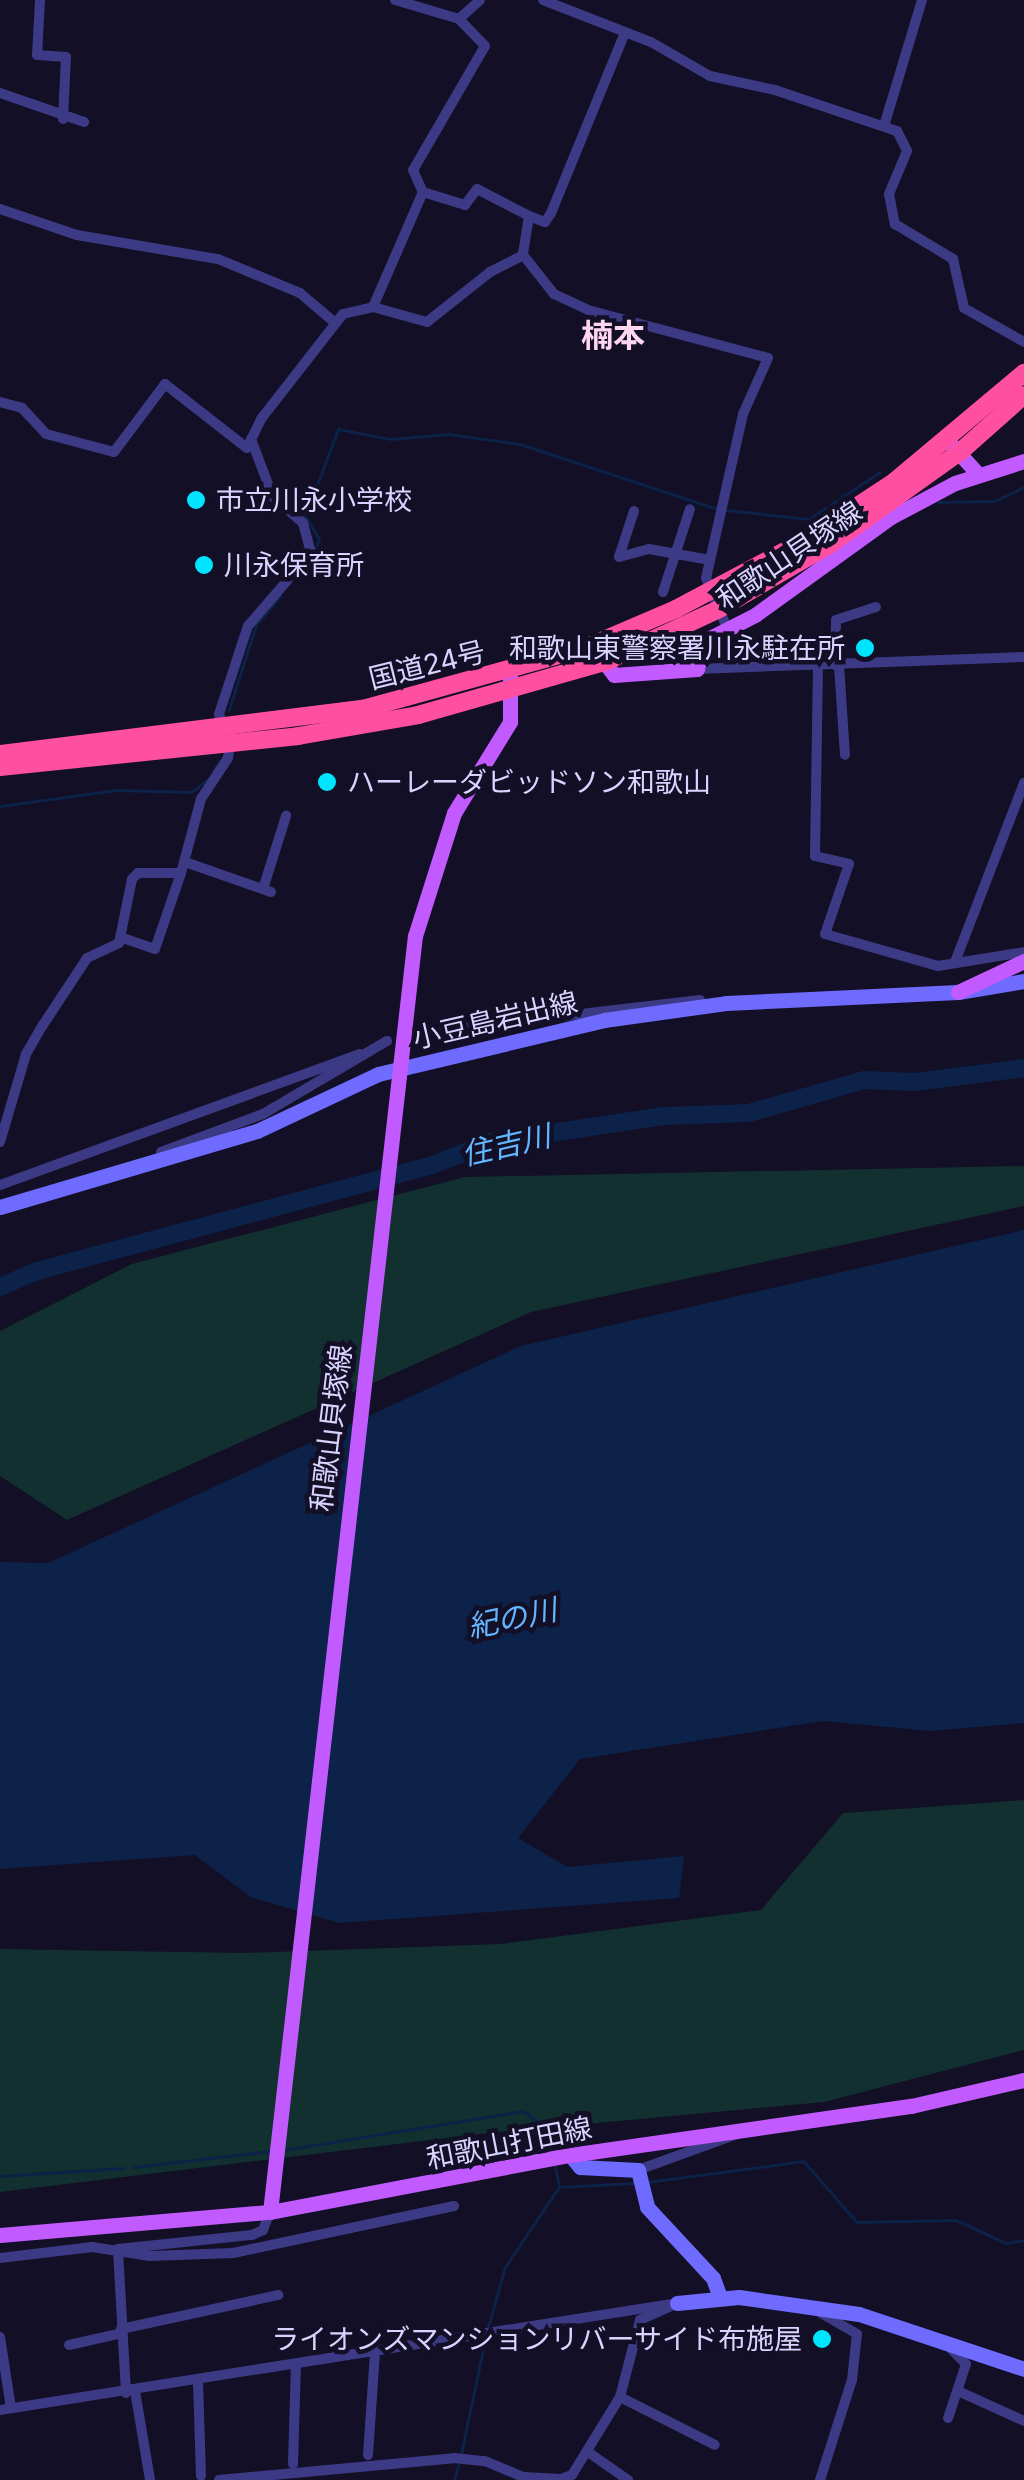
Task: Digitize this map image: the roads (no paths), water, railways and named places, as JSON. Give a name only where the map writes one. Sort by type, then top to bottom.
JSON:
[{"type":"highway","name":"国道24号","points":[[513,681],[604,662],[719,609],[890,505],[1024,373]]},
{"type":"highway","name":"国道24号","points":[[0,754],[418,716],[513,681],[711,590],[804,541],[1024,395]]},
{"type":"highway","name":"国道24号","points":[[0,767],[227,736]]},
{"type":"main road","points":[[954,445],[978,474]]},
{"type":"main road","name":"和歌山貝塚線","points":[[698,670],[700,647],[899,512],[978,474],[1024,461]]},
{"type":"main road","points":[[604,662],[614,676],[698,670]]},
{"type":"main road","name":"和歌山貝塚線","points":[[270,2212],[268,2185],[398,1069],[411,1032],[415,936],[442,842],[510,722],[513,681]]},
{"type":"main road","points":[[958,992],[1024,961]]},
{"type":"main road","name":"小豆島岩出線","points":[[0,1207],[257,1131],[352,1084],[398,1069],[604,1020],[726,1003],[958,992],[1024,981]]},
{"type":"main road","name":"和歌山打田線","points":[[0,2235],[270,2212],[570,2156],[910,2106],[1024,2080]]},
{"type":"main road","points":[[570,2156],[580,2167],[641,2179],[647,2206],[713,2278],[720,2297]]},
{"type":"main road","points":[[677,2303],[720,2297],[820,2307],[944,2339],[1024,2369]]},
{"type":"street","points":[[40,0],[37,56],[66,57],[63,119]]},
{"type":"street","points":[[373,307],[422,192],[413,170],[485,46],[459,20],[394,0]]},
{"type":"street","points":[[459,20],[480,0]]},
{"type":"street","points":[[543,0],[625,34],[710,76],[884,126],[906,141],[907,151],[889,194],[895,224],[953,259],[964,308],[1024,342]]},
{"type":"street","points":[[884,126],[922,0]]},
{"type":"street","points":[[422,192],[465,205],[477,189],[545,222],[625,34]]},
{"type":"street","points":[[0,92],[63,119],[84,122]]},
{"type":"street","points":[[0,208],[77,234],[218,259],[300,293],[333,321]]},
{"type":"street","points":[[530,216],[523,255],[554,294],[588,310],[768,358],[743,414],[710,560],[711,590],[728,628]]},
{"type":"street","points":[[0,402],[22,408],[46,434],[114,452],[165,384],[247,448],[333,321],[373,307],[428,322],[490,272],[523,255]]},
{"type":"street","points":[[120,937],[155,948],[183,868],[201,799],[228,758],[227,736],[219,714],[248,626],[311,553],[303,524],[273,497],[251,439]]},
{"type":"street","points":[[663,592],[690,510]]},
{"type":"street","points":[[634,511],[619,556],[650,549],[710,560]]},
{"type":"street","points":[[845,754],[836,620],[876,607]]},
{"type":"street","points":[[698,670],[1024,657]]},
{"type":"street","points":[[818,666],[816,856],[850,864],[825,934],[938,966],[1024,952]]},
{"type":"street","points":[[954,962],[1024,783]]},
{"type":"street","points":[[0,1142],[26,1054],[87,958],[120,937],[138,873],[183,868],[267,890],[286,816]]},
{"type":"street","points":[[411,1032],[655,1002],[726,1003]]},
{"type":"street","points":[[0,1185],[387,1041]]},
{"type":"street","points":[[106,1177],[263,1114],[360,1054]]},
{"type":"street","points":[[641,2179],[728,2142],[744,2129]]},
{"type":"street","points":[[118,2249],[150,2256],[233,2254],[454,2206]]},
{"type":"street","points":[[0,2258],[252,2236],[263,2230],[270,2212]]},
{"type":"street","points":[[118,2249],[130,2392],[150,2480]]},
{"type":"street","points":[[70,2344],[278,2294]]},
{"type":"street","points":[[0,2336],[6,2409],[677,2303]]},
{"type":"street","points":[[219,2480],[454,2458],[485,2461],[524,2478],[574,2477],[620,2396],[640,2320],[677,2303]]},
{"type":"street","points":[[820,2307],[822,2315],[856,2334],[852,2380],[820,2480]]},
{"type":"street","points":[[944,2339],[966,2364],[948,2418]]},
{"type":"street","points":[[368,2455],[374,2353]]},
{"type":"street","points":[[293,2464],[296,2365]]},
{"type":"street","points":[[198,2380],[201,2476]]},
{"type":"street","points":[[958,2392],[1024,2422]]},
{"type":"street","points":[[620,2396],[715,2446]]},
{"type":"street","points":[[588,2452],[628,2480]]},
{"type":"water","name":"紀の川","points":[[1024,1230],[1024,1723],[930,1731],[823,1721],[580,1759],[518,1838],[567,1867],[684,1856],[679,1898],[339,1923],[251,1897],[195,1855],[0,1869],[0,1562],[48,1563],[521,1346]]},
{"type":"waterway","points":[[315,551],[319,539],[305,517],[338,429],[391,439],[448,434],[520,444],[718,509]]},
{"type":"waterway","points":[[726,510],[809,519],[880,472]]},
{"type":"waterway","points":[[938,502],[995,501],[1024,487]]},
{"type":"waterway","points":[[298,575],[313,559]]},
{"type":"waterway","points":[[229,710],[256,625],[280,596]]},
{"type":"waterway","points":[[212,774],[219,762]]},
{"type":"waterway","points":[[0,806],[117,790],[192,792],[207,780]]},
{"type":"waterway","name":"住吉川","points":[[0,1287],[37,1271],[430,1166],[490,1142],[664,1116],[749,1113],[864,1080],[915,1082],[1024,1068]]},
{"type":"waterway","points":[[283,2150],[523,2111],[547,2128],[551,2149]]},
{"type":"waterway","points":[[134,2167],[270,2151]]},
{"type":"waterway","points":[[647,2182],[804,2161],[857,2222],[956,2220],[1006,2243],[1024,2240]]},
{"type":"waterway","points":[[488,2327],[505,2267],[559,2187],[555,2166]]},
{"type":"waterway","points":[[0,2176],[124,2168]]},
{"type":"waterway","points":[[559,2187],[634,2183]]},
{"type":"waterway","points":[[461,2454],[486,2335]]},
{"type":"waterway","points":[[454,2480],[459,2462]]},
{"type":"place","name":"市立川永小学校","points":[[196,500]]},
{"type":"place","name":"川永保育所","points":[[204,565]]},
{"type":"place","name":"和歌山東警察署川永駐在所","points":[[865,648]]},
{"type":"place","name":"ハーレーダビッドソン和歌山","points":[[327,782]]},
{"type":"place","name":"ライオンズマンションリバーサイド布施屋","points":[[822,2339]]},
{"type":"district","name":"楠本","points":[[613,336]]}]
